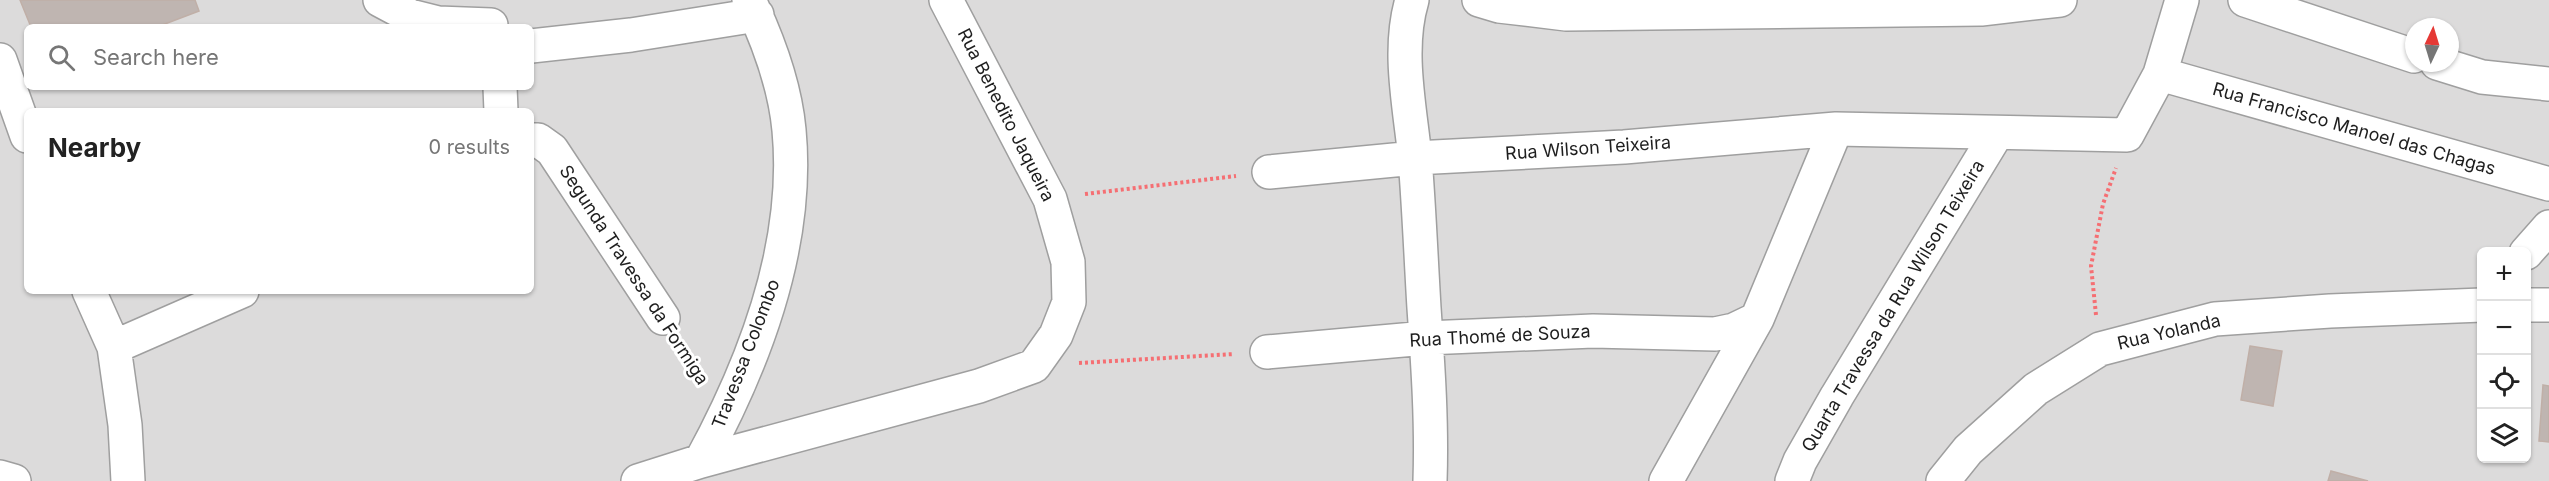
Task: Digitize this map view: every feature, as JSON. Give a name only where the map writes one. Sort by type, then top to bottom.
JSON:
[{"type":"street","points":[[380,0],[410,16],[429,20],[489,17]]},
{"type":"street","name":"Rua Benedito Jaqueira","points":[[946,0],[1050,199],[1068,262],[1069,302],[1056,335],[1034,366]]},
{"type":"street","points":[[1479,0],[1499,6],[1566,14],[1981,5],[2060,0]]},
{"type":"street","points":[[2127,135],[2160,74],[2182,0]]},
{"type":"street","points":[[2245,0],[2405,53]]},
{"type":"street","points":[[1407,4],[1405,68],[1414,158],[1426,338],[1432,440],[1430,481]]},
{"type":"street","points":[[534,46],[631,36],[753,7]]},
{"type":"street","name":"Travessa Colombo","points":[[701,461],[726,415],[774,291],[790,197],[789,130],[777,73],[753,7]]},
{"type":"street","points":[[0,60],[24,128]]},
{"type":"street","points":[[2459,70],[2482,77],[2549,84]]},
{"type":"street","name":"Rua Francisco Manoel das Chagas","points":[[2160,74],[2549,184]]},
{"type":"street","points":[[500,90],[501,108]]},
{"type":"street","points":[[1666,481],[1758,319],[1836,129]]},
{"type":"street","name":"Rua Wilson Teixeira","points":[[1269,172],[1414,158],[1624,147],[1836,129],[2127,135]]},
{"type":"street","name":"Quarta Travessa da Rua Wilson Teixeira","points":[[1792,481],[1800,461],[1837,396],[1997,133]]},
{"type":"street","name":"Segunda Travessa da Formiga","points":[[535,140],[552,150],[663,318]]},
{"type":"street","points":[[2531,247],[2549,227]]},
{"type":"street","points":[[90,294],[114,348],[125,424],[128,481]]},
{"type":"street","points":[[114,348],[235,294]]},
{"type":"street","points":[[2531,305],[2549,305]]},
{"type":"street","name":"Rua Yolanda","points":[[1943,481],[1968,450],[2036,388],[2100,349],[2215,319],[2330,311],[2477,306]]},
{"type":"street","name":"Rua Thomé de Souza","points":[[1267,352],[1426,338],[1593,331],[1715,334],[1734,330],[1758,319]]},
{"type":"street","points":[[638,481],[701,461],[979,386],[1034,366]]},
{"type":"street","points":[[0,477],[14,481]]},
{"type":"path","points":[[2100,349],[2091,266],[2103,204],[2127,135]]},
{"type":"path","points":[[1050,199],[1269,172]]},
{"type":"path","name":"Segunda Travessa da Formiga","points":[[663,318],[726,415]]},
{"type":"path","points":[[1034,366],[1267,352]]},
{"type":"shaded area","points":[[0,0],[2549,0],[2549,481],[0,481]]},
{"type":"building","points":[[20,0],[195,0],[199,11],[165,24],[30,24]]},
{"type":"building","points":[[2250,346],[2282,351],[2273,406],[2241,400]]},
{"type":"building","points":[[2543,385],[2549,386],[2549,442],[2539,441]]},
{"type":"building","points":[[2331,471],[2368,481],[2328,481]]}]
